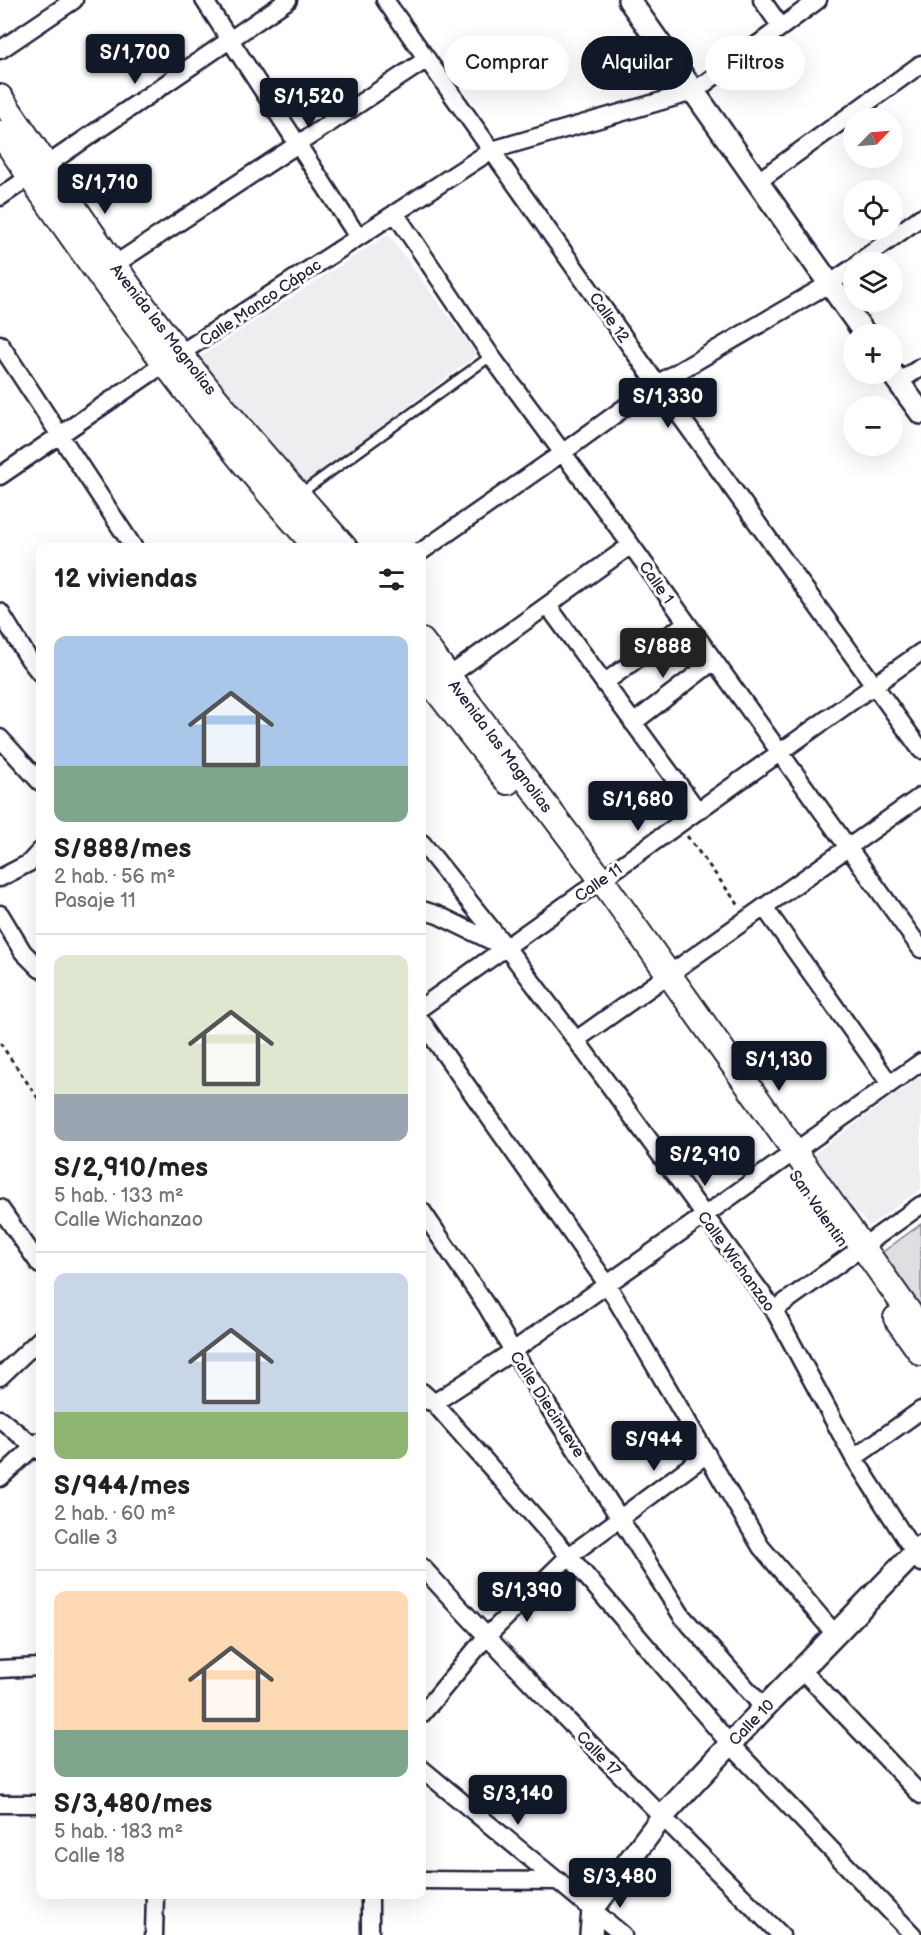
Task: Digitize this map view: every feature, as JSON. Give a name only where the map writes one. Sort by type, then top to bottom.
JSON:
[{"type":"main road","name":"Avenida las Magnolias","points":[[0,97],[38,171],[98,276],[341,543]]},
{"type":"main road","name":"Avenida las Magnolias","points":[[0,133],[38,171],[114,265],[172,359],[281,507],[313,543]]},
{"type":"main road","name":"Avenida las Magnolias","points":[[426,646],[596,883]]},
{"type":"main road","name":"Avenida las Magnolias","points":[[426,677],[596,883]]},
{"type":"main road","name":"San Valentin","points":[[596,883],[857,1250],[921,1353]]},
{"type":"main road","name":"San Valentin","points":[[857,1250],[921,1329]]},
{"type":"street","points":[[204,0],[358,237]]},
{"type":"street","points":[[0,197],[288,0]]},
{"type":"street","name":"Calle 12","points":[[385,0],[657,384],[921,750]]},
{"type":"street","points":[[629,0],[859,324]]},
{"type":"street","points":[[762,0],[781,27]]},
{"type":"street","points":[[693,92],[818,0]]},
{"type":"street","points":[[0,50],[71,1]]},
{"type":"street","points":[[114,265],[427,59]]},
{"type":"street","points":[[757,182],[921,64]]},
{"type":"street","name":"Calle Manco Cápac","points":[[0,476],[60,433],[492,150],[693,92]]},
{"type":"street","name":"Calle 1","points":[[395,213],[491,356],[631,545],[921,949]]},
{"type":"street","points":[[873,252],[921,217]]},
{"type":"street","points":[[426,548],[657,384],[843,275]]},
{"type":"street","points":[[0,344],[131,543]]},
{"type":"street","points":[[903,374],[921,367]]},
{"type":"street","points":[[901,384],[921,413]]},
{"type":"street","points":[[449,676],[631,545]]},
{"type":"street","points":[[548,606],[698,812]]},
{"type":"street","points":[[0,612],[36,668]]},
{"type":"street","points":[[604,682],[686,623]]},
{"type":"street","name":"Calle 11","points":[[426,1004],[921,652]]},
{"type":"street","points":[[633,723],[714,661]]},
{"type":"street","points":[[0,738],[36,778]]},
{"type":"street","points":[[576,1040],[921,796]]},
{"type":"street","name":"Calle Wichanzao","points":[[426,848],[506,947],[774,1310],[854,1458],[918,1554]]},
{"type":"street","points":[[0,878],[29,863],[36,855]]},
{"type":"street","points":[[764,907],[890,1084]]},
{"type":"street","points":[[426,911],[506,947]]},
{"type":"street","points":[[0,914],[23,952],[36,965]]},
{"type":"street","points":[[426,1028],[608,1284],[761,1546],[835,1634]]},
{"type":"street","points":[[913,1935],[730,1743],[569,1556],[426,1398],[513,1351],[921,1062]]},
{"type":"street","points":[[774,1310],[921,1205]]},
{"type":"street","points":[[2,1216],[36,1260]]},
{"type":"street","name":"Calle Diecinueve","points":[[426,1217],[486,1305],[682,1617],[764,1708]]},
{"type":"street","points":[[0,1377],[36,1343]]},
{"type":"street","points":[[854,1458],[921,1410]]},
{"type":"street","points":[[0,1419],[36,1444]]},
{"type":"street","points":[[0,1479],[36,1449]]},
{"type":"street","points":[[426,1709],[486,1637],[569,1556],[707,1454]]},
{"type":"street","name":"Calle 10","points":[[593,1909],[662,1817],[835,1634],[918,1554]]},
{"type":"street","name":"Calle 17","points":[[426,1571],[486,1637],[781,1935]]},
{"type":"street","points":[[0,1669],[36,1667]]},
{"type":"street","points":[[801,1669],[921,1795]]},
{"type":"street","points":[[426,1772],[623,1935]]},
{"type":"street","points":[[0,1804],[36,1804]]},
{"type":"street","points":[[426,1880],[559,1881]]},
{"type":"street","points":[[154,1935],[155,1899]]},
{"type":"street","points":[[370,1899],[370,1935]]},
{"type":"street","points":[[591,1935],[593,1909]]},
{"type":"lane","points":[[298,495],[491,356]]},
{"type":"path","points":[[679,825],[749,918]]},
{"type":"path","points":[[0,1042],[36,1095]]},
{"type":"shaded area","points":[[388,234],[477,355],[303,485],[194,361]]},
{"type":"shaded area","points":[[921,1076],[921,1189],[869,1226],[811,1156]]},
{"type":"shaded area","points":[[921,1224],[921,1311],[880,1254]]}]
